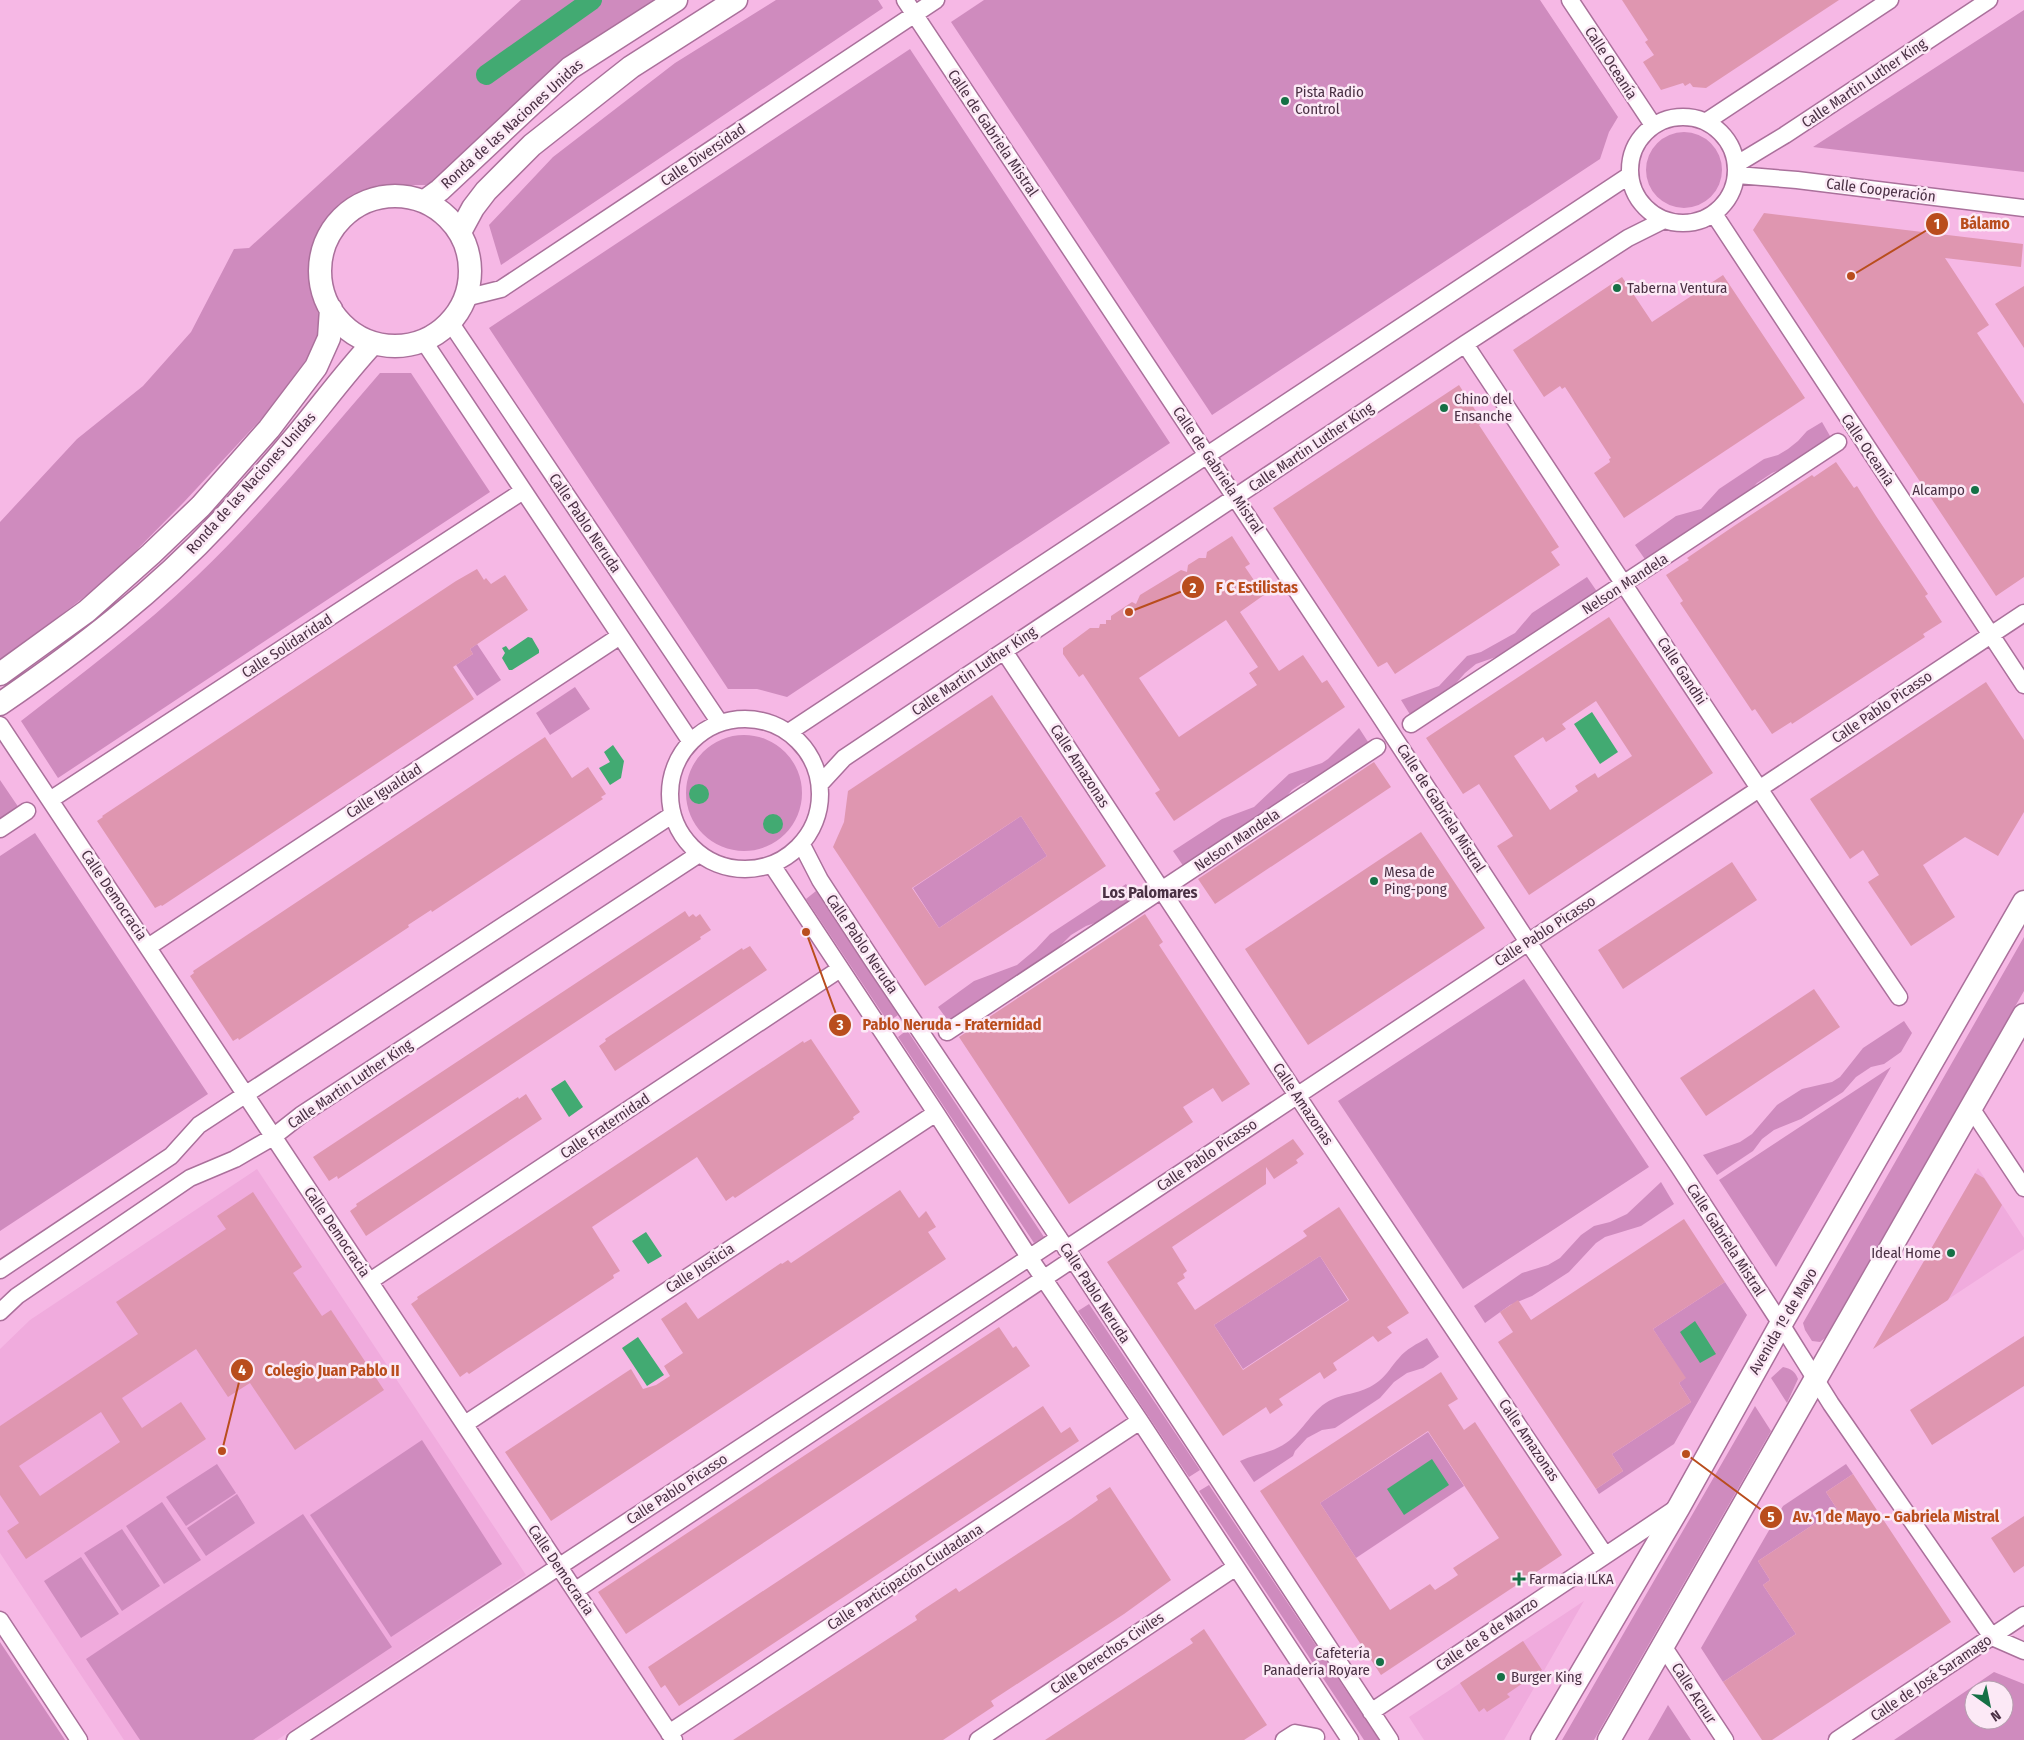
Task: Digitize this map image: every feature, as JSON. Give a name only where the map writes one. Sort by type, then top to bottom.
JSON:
[{"type":"street","name":"Ronda de las Naciones Unidas","points":[[425,201],[440,190],[570,68],[676,0]]},
{"type":"street","name":"Ronda de las Naciones Unidas","points":[[460,232],[473,208],[486,191],[532,145],[631,67],[736,0]]},
{"type":"street","name":"Calle de Gabriela Mistral","points":[[905,0],[1236,497],[1528,942]]},
{"type":"street","name":"Calle Diversidad","points":[[466,298],[501,290],[936,0]]},
{"type":"street","name":"Calle Oceanía","points":[[1570,0],[1653,125]]},
{"type":"street","points":[[1707,121],[1890,0]]},
{"type":"street","name":"Calle Martin Luther King","points":[[1737,170],[1785,135],[1990,0]]},
{"type":"street","points":[[1679,116],[1707,121],[1728,140],[1737,170],[1730,197],[1714,214],[1692,223],[1662,221],[1642,205],[1633,191],[1630,175],[1630,158],[1636,143],[1653,125],[1679,116]]},
{"type":"street","name":"Calle Cooperación","points":[[1737,170],[1797,180],[2024,208]]},
{"type":"street","points":[[789,732],[1630,175]]},
{"type":"street","name":"Ronda de las Naciones Unidas","points":[[402,196],[425,201],[445,214],[460,232],[469,253],[470,275],[466,298],[459,311],[438,333],[423,340],[398,346],[373,342],[356,335],[342,324],[331,309],[322,287],[320,264],[326,241],[338,221],[357,206],[378,197],[402,196]]},
{"type":"street","name":"Calle Oceanía","points":[[1714,214],[2024,686]]},
{"type":"street","name":"Calle Martin Luther King","points":[[820,784],[844,758],[1004,651],[1465,344],[1628,238],[1662,221]]},
{"type":"street","name":"Ronda de las Naciones Unidas","points":[[3,674],[87,611],[151,554],[207,499],[269,429],[316,367],[329,338],[331,309]]},
{"type":"street","name":"Calle Pablo Neruda","points":[[450,322],[720,723]]},
{"type":"street","points":[[423,340],[691,742]]},
{"type":"street","name":"Ronda de las Naciones Unidas","points":[[0,704],[55,666],[119,615],[220,522],[284,450],[344,374],[373,342]]},
{"type":"street","name":"Calle Gandhi","points":[[1465,344],[1625,583],[1758,790],[1899,998]]},
{"type":"street","name":"Nelson Mandela","points":[[1411,724],[1838,442]]},
{"type":"street","name":"Calle Solidaridad","points":[[50,800],[524,491]]},
{"type":"street","name":"Calle Pablo Picasso","points":[[576,1590],[1043,1278],[1066,1249],[2024,613]]},
{"type":"street","name":"Calle Igualdad","points":[[148,947],[620,636]]},
{"type":"street","name":"Calle Amazonas","points":[[1004,651],[1297,1095],[1605,1555]]},
{"type":"street","points":[[756,719],[789,732],[801,740],[810,755],[817,769],[820,784],[820,803],[816,818],[802,845],[772,865],[753,869],[734,869],[716,864],[699,854],[682,837],[672,815],[668,797],[672,775],[691,742],[720,723],[756,719]]},
{"type":"street","name":"Calle Democracia","points":[[0,725],[672,1736]]},
{"type":"street","name":"Nelson Mandela","points":[[946,1032],[1377,747]]},
{"type":"street","points":[[0,829],[27,811]]},
{"type":"street","points":[[0,1270],[171,1156],[199,1125],[672,815]]},
{"type":"street","name":"Calle Pablo Neruda","points":[[802,845],[830,896],[1390,1740]]},
{"type":"street","name":"Calle Martin Luther King","points":[[0,1312],[17,1296],[190,1178],[235,1159],[273,1137],[301,1115],[699,854]]},
{"type":"street","name":"Calle Pablo Neruda","points":[[772,865],[1029,1257],[1140,1421],[1350,1740]]},
{"type":"street","name":"Avenida 1º de Mayo","points":[[1542,1740],[1679,1506],[1781,1324],[2024,902]]},
{"type":"street","name":"Calle Gabriela Mistral","points":[[1528,942],[1675,1161],[1831,1404],[1992,1637]]},
{"type":"street","name":"Calle Fraternidad","points":[[370,1281],[840,970]]},
{"type":"street","points":[[1609,1740],[2024,1016]]},
{"type":"street","points":[[1971,1108],[2024,1188]]},
{"type":"street","name":"Calle Justicia","points":[[465,1424],[936,1113]]},
{"type":"street","name":"Calle Pablo Picasso","points":[[295,1740],[1029,1257],[1066,1249]]},
{"type":"street","name":"Calle Participación Ciudadana","points":[[672,1736],[1140,1421]]},
{"type":"street","name":"Calle de 8 de Marzo","points":[[1371,1712],[1679,1506]]},
{"type":"street","name":"Calle Derechos Civiles","points":[[978,1740],[1236,1567]]},
{"type":"street","name":"Calle de José Saramago","points":[[1837,1740],[2024,1615]]},
{"type":"street","points":[[0,1620],[79,1740]]},
{"type":"street","points":[[1992,1637],[2024,1651]]},
{"type":"street","name":"Calle Acnur","points":[[1663,1646],[1725,1740]]},
{"type":"street","points":[[1284,1740],[1295,1733],[1316,1739],[1338,1722]]},
{"type":"shaded area","points":[[521,0],[657,0],[444,176],[426,185],[378,185],[339,204],[319,229],[310,262],[313,296],[322,326],[317,345],[264,416],[184,502],[110,577],[26,642],[0,659],[0,522],[77,439],[143,386],[191,332],[234,249],[249,248]]},
{"type":"shaded area","points":[[776,0],[878,0],[883,8],[501,265],[489,225],[553,157],[675,63]]},
{"type":"shaded area","points":[[984,0],[1540,0],[1618,117],[1609,132],[1600,159],[1212,415],[951,22]]},
{"type":"shaded area","points":[[2024,10],[2024,172],[1813,147]]},
{"type":"shaded area","points":[[910,49],[1170,443],[787,697],[757,689],[728,689],[489,328]]},
{"type":"shaded area","points":[[1677,132],[1691,132],[1705,138],[1716,149],[1722,163],[1719,185],[1711,197],[1691,208],[1677,208],[1663,202],[1652,191],[1646,177],[1646,163],[1652,149],[1663,138]]},
{"type":"shaded area","points":[[380,373],[411,373],[490,492],[58,778],[21,721],[133,633],[197,576],[268,502]]},
{"type":"shaded area","points":[[1822,422],[1834,443],[1772,473],[1757,483],[1745,497],[1728,511],[1699,523],[1686,532],[1661,558],[1649,565],[1635,545],[1676,516],[1701,509],[1719,489],[1764,459],[1778,455],[1788,449],[1807,431]]},
{"type":"shaded area","points":[[1587,577],[1598,593],[1513,651],[1476,664],[1465,673],[1436,706],[1414,721],[1401,700],[1439,686],[1467,656],[1481,652],[1515,633],[1532,613]]},
{"type":"shaded area","points":[[528,637],[532,638],[539,653],[509,670],[502,658],[505,653],[502,648],[506,646],[509,650]]},
{"type":"shaded area","points":[[477,644],[501,680],[477,696],[456,665],[473,654],[470,649]]},
{"type":"shaded area","points":[[575,687],[590,709],[550,735],[536,713]]},
{"type":"shaded area","points":[[1592,712],[1618,752],[1600,764],[1574,724]]},
{"type":"shaded area","points":[[1359,728],[1372,748],[1340,769],[1301,784],[1292,790],[1272,813],[1184,867],[1173,851],[1222,819],[1254,807],[1289,774],[1322,763]]},
{"type":"shaded area","points":[[744,735],[766,740],[785,752],[797,771],[802,793],[797,815],[785,834],[766,846],[744,851],[722,846],[703,834],[691,815],[686,793],[691,771],[703,752],[722,740]]},
{"type":"shaded area","points":[[613,745],[624,761],[621,778],[610,785],[599,768],[610,762],[604,752]]},
{"type":"shaded area","points":[[0,780],[19,808],[0,821]]},
{"type":"shaded area","points":[[699,784],[706,787],[709,794],[706,801],[699,804],[692,801],[689,794],[692,787]]},
{"type":"shaded area","points":[[773,814],[780,817],[783,824],[780,831],[773,834],[766,831],[763,824],[766,817]]},
{"type":"shaded area","points":[[1021,816],[1047,856],[939,928],[913,888]]},
{"type":"shaded area","points":[[35,833],[208,1094],[0,1231],[0,856]]},
{"type":"shaded area","points":[[1126,884],[1138,903],[1121,914],[1086,926],[1071,935],[1053,953],[949,1022],[938,1007],[974,981],[1017,965],[1050,934]]},
{"type":"shaded area","points":[[816,891],[898,1015],[888,1022],[806,899]]},
{"type":"shaded area","points":[[2024,937],[2024,991],[1825,1338],[1820,1342],[1812,1341],[1803,1323]]},
{"type":"shaded area","points":[[1524,979],[1649,1167],[1463,1289],[1338,1101]]},
{"type":"shaded area","points":[[1904,1021],[1912,1033],[1901,1052],[1884,1064],[1871,1067],[1856,1077],[1843,1092],[1801,1119],[1774,1130],[1762,1139],[1753,1151],[1717,1175],[1703,1155],[1740,1142],[1752,1134],[1777,1105],[1802,1089],[1832,1082],[1840,1077],[1863,1048]]},
{"type":"shaded area","points":[[907,1030],[1044,1237],[1034,1243],[898,1037]]},
{"type":"shaded area","points":[[1891,1067],[1776,1267],[1719,1180]]},
{"type":"shaded area","points":[[565,1080],[583,1107],[569,1117],[551,1089]]},
{"type":"shaded area","name":"Ideal Home","points":[[1978,1168],[2024,1238],[2024,1249],[1873,1349]]},
{"type":"shaded area","points":[[257,1169],[526,1575],[277,1740],[124,1740],[0,1553],[0,1349],[30,1320]]},
{"type":"shaded area","points":[[1661,1182],[1674,1204],[1641,1226],[1605,1237],[1596,1243],[1569,1272],[1532,1296],[1510,1305],[1485,1323],[1474,1306],[1522,1273],[1548,1265],[1560,1258],[1581,1235],[1594,1226],[1610,1222],[1627,1214]]},
{"type":"shaded area","points":[[646,1232],[662,1256],[648,1264],[632,1241]]},
{"type":"shaded area","points":[[1320,1256],[1348,1300],[1243,1369],[1214,1325]]},
{"type":"shaded area","points":[[1725,1282],[1747,1315],[1674,1444],[1599,1494],[1596,1489],[1623,1471],[1612,1454],[1691,1402],[1679,1383],[1685,1378],[1653,1329]]},
{"type":"shaded area","points":[[1089,1304],[1200,1470],[1189,1477],[1078,1311]]},
{"type":"shaded area","points":[[1695,1321],[1716,1354],[1700,1363],[1680,1332]]},
{"type":"shaded area","points":[[638,1337],[664,1375],[647,1386],[622,1348]]},
{"type":"shaded area","points":[[1427,1338],[1439,1357],[1423,1368],[1407,1373],[1394,1382],[1380,1398],[1335,1428],[1322,1430],[1307,1438],[1293,1456],[1254,1482],[1240,1461],[1275,1449],[1286,1443],[1319,1408],[1333,1399],[1361,1391],[1373,1385],[1385,1376],[1405,1352]]},
{"type":"shaded area","points":[[1783,1367],[1796,1374],[1798,1379],[1787,1403],[1771,1378]]},
{"type":"shaded area","points":[[1755,1406],[1771,1431],[1594,1740],[1562,1740]]},
{"type":"shaded area","points":[[1428,1432],[1464,1486],[1356,1558],[1320,1503]]},
{"type":"shaded area","points":[[422,1440],[502,1564],[391,1637],[310,1515]]},
{"type":"shaded area","points":[[1432,1459],[1449,1485],[1404,1515],[1387,1489]]},
{"type":"shaded area","points":[[217,1464],[236,1493],[186,1526],[166,1497]]},
{"type":"shaded area","points":[[1846,1464],[1853,1474],[1826,1492],[1837,1509],[1758,1561],[1770,1580],[1763,1585],[1796,1634],[1723,1682],[1701,1648],[1783,1506]]},
{"type":"shaded area","points":[[1209,1485],[1379,1740],[1364,1740],[1199,1491]]},
{"type":"shaded area","points":[[237,1494],[255,1523],[206,1556],[187,1528]]},
{"type":"shaded area","points":[[162,1502],[201,1560],[164,1584],[126,1526]]},
{"type":"shaded area","points":[[303,1514],[392,1647],[253,1740],[140,1740],[86,1659]]},
{"type":"shaded area","points":[[122,1529],[160,1586],[122,1611],[84,1553]]},
{"type":"shaded area","points":[[81,1557],[119,1614],[81,1638],[44,1581]]},
{"type":"shaded area","points":[[1584,1601],[1504,1740],[1424,1740],[1409,1717]]},
{"type":"shaded area","points":[[0,1642],[65,1740],[0,1740]]},
{"type":"shaded area","points":[[1994,1672],[2014,1680],[1982,1680]]},
{"type":"shaded area","points":[[2014,1680],[2024,1684],[2024,1740],[1894,1740],[1964,1692],[1964,1730],[2014,1730]]},
{"type":"shaded area","points":[[1668,1705],[1691,1740],[1648,1740]]},
{"type":"building","points":[[1622,0],[1839,0],[1706,88],[1693,87],[1690,83],[1685,86],[1683,83],[1661,90],[1643,62],[1654,55],[1645,42],[1648,40]]},
{"type":"building","points":[[1764,213],[2023,244],[2021,267],[1945,258],[1989,325],[1977,333],[2024,404],[2024,577],[1996,596],[1753,230]]},
{"type":"building","points":[[1723,275],[1805,398],[1624,518],[1594,473],[1610,462],[1609,459],[1611,458],[1565,387],[1562,389],[1560,386],[1544,397],[1513,350],[1622,277],[1652,322]]},
{"type":"building","points":[[2024,286],[2024,348],[1995,304]]},
{"type":"building","points":[[1459,385],[1483,422],[1479,425],[1559,547],[1551,552],[1560,565],[1395,674],[1387,662],[1378,667],[1273,508]]},
{"type":"building","points":[[1836,462],[1854,488],[1857,486],[1928,594],[1925,596],[1942,622],[1923,634],[1925,637],[1792,724],[1791,722],[1772,734],[1755,709],[1752,711],[1680,603],[1683,601],[1666,575],[1689,560],[1687,558],[1734,526],[1812,475],[1814,477]]},
{"type":"building","points":[[1232,536],[1250,564],[1245,567],[1264,595],[1240,612],[1279,671],[1303,655],[1322,683],[1327,680],[1345,707],[1174,821],[1155,793],[1160,790],[1083,674],[1079,677],[1063,654],[1063,648],[1090,628],[1099,628],[1100,624],[1106,624],[1106,620],[1111,620],[1111,616],[1132,602],[1136,604],[1140,595],[1181,570],[1187,572],[1188,565],[1199,558],[1206,558],[1207,552]],"holes":[[[1226,620],[1258,667],[1249,673],[1257,685],[1179,737],[1139,678]]]},
{"type":"building","points":[[477,569],[484,580],[486,578],[491,584],[505,575],[528,610],[470,649],[473,654],[453,667],[474,699],[162,906],[155,908],[97,821],[456,581]]},
{"type":"building","points":[[1609,617],[1713,773],[1529,895],[1497,846],[1513,836],[1479,784],[1463,794],[1426,738]],"holes":[[[1596,701],[1632,756],[1598,778],[1595,773],[1575,786],[1578,791],[1550,810],[1514,756],[1543,737],[1546,742],[1566,729],[1562,724]]]},
{"type":"building","points":[[1986,682],[2024,740],[2024,812],[1998,856],[1965,837],[1923,865],[1955,917],[1911,946],[1868,882],[1879,875],[1863,850],[1850,859],[1810,799]]},
{"type":"building","points":[[992,695],[1106,866],[925,986],[833,847],[844,822],[848,791]],"holes":[[[1021,816],[1047,856],[939,928],[912,888]]]},
{"type":"building","points":[[545,737],[572,778],[588,767],[606,794],[601,797],[603,799],[432,912],[431,910],[408,925],[409,927],[239,1040],[238,1038],[233,1041],[190,976],[194,973],[193,971]]},
{"type":"building","points":[[1374,762],[1391,787],[1215,904],[1198,879]]},
{"type":"building","points":[[1421,832],[1485,928],[1308,1045],[1245,949]]},
{"type":"building","points":[[1732,862],[1757,900],[1623,989],[1598,950]]},
{"type":"building","points":[[685,911],[689,917],[693,914],[696,917],[700,914],[711,930],[700,937],[701,939],[364,1162],[338,1179],[337,1176],[329,1181],[313,1157]]},
{"type":"building","points":[[1145,914],[1163,942],[1159,945],[1250,1084],[1222,1102],[1213,1088],[1183,1107],[1193,1122],[1069,1204],[959,1037]]},
{"type":"building","points":[[750,946],[767,970],[615,1071],[599,1046],[606,1041],[605,1039],[742,948],[743,950]]},
{"type":"building","points":[[1814,989],[1840,1027],[1706,1116],[1680,1078]]},
{"type":"building","points":[[811,1039],[860,1112],[853,1117],[854,1119],[735,1198],[733,1196],[726,1201],[697,1157],[592,1227],[620,1271],[613,1275],[614,1278],[469,1374],[467,1372],[460,1377],[411,1304],[418,1299],[417,1297],[803,1041],[804,1043]]},
{"type":"building","points":[[526,1094],[542,1119],[366,1236],[350,1211],[357,1206],[356,1204],[518,1097],[519,1099]]},
{"type":"building","points":[[1293,1139],[1304,1154],[1296,1160],[1298,1163],[1274,1179],[1266,1167],[1266,1184],[1172,1247],[1187,1271],[1183,1274],[1185,1278],[1177,1283],[1195,1310],[1307,1236],[1303,1231],[1339,1207],[1409,1313],[1387,1327],[1392,1333],[1378,1342],[1373,1336],[1333,1363],[1337,1370],[1324,1379],[1320,1372],[1279,1399],[1283,1405],[1270,1414],[1266,1407],[1223,1436],[1107,1262]],"holes":[[[1320,1256],[1349,1300],[1243,1370],[1214,1325]]]},
{"type":"building","name":"Ideal Home","points":[[1975,1173],[1984,1178],[2002,1205],[1948,1300],[1873,1349]]},
{"type":"building","points":[[900,1190],[919,1218],[926,1211],[936,1227],[928,1232],[946,1259],[551,1521],[505,1452],[631,1369],[643,1389],[656,1385],[670,1376],[664,1366],[683,1353],[661,1319],[686,1302],[698,1319],[781,1263],[788,1260],[791,1263]]},
{"type":"building","points":[[253,1192],[302,1267],[293,1273],[322,1316],[331,1310],[384,1390],[295,1450],[250,1383],[228,1397],[196,1349],[122,1398],[142,1428],[181,1402],[206,1439],[26,1559],[7,1531],[19,1523],[0,1495],[0,1426],[138,1334],[116,1302],[226,1229],[217,1216]],"holes":[[[101,1412],[120,1442],[40,1496],[19,1466]]]},
{"type":"building","points":[[1684,1219],[1725,1282],[1653,1329],[1686,1378],[1679,1383],[1691,1402],[1612,1454],[1623,1471],[1596,1489],[1498,1342],[1513,1332],[1500,1312],[1518,1300],[1531,1320]]},
{"type":"building","points":[[999,1327],[1013,1348],[1016,1346],[1030,1366],[626,1634],[598,1592]]},
{"type":"building","points":[[2024,1336],[2024,1386],[1932,1445],[1910,1410]]},
{"type":"building","points":[[1441,1372],[1458,1399],[1448,1405],[1464,1430],[1475,1422],[1562,1555],[1381,1675],[1260,1491]],"holes":[[[1428,1431],[1499,1538],[1453,1568],[1458,1575],[1446,1583],[1435,1590],[1430,1584],[1390,1610],[1320,1503]]]},
{"type":"building","points":[[1043,1406],[1061,1433],[1070,1427],[1079,1441],[679,1706],[665,1685],[661,1688],[648,1667]]},
{"type":"building","points":[[1853,1474],[1951,1622],[1772,1740],[1762,1740],[1723,1682],[1796,1634],[1763,1585],[1770,1580],[1758,1561],[1837,1509],[1826,1492]]},
{"type":"building","points":[[1110,1487],[1171,1580],[1124,1614],[991,1701],[994,1706],[943,1740],[733,1740],[917,1620],[915,1616],[921,1611],[956,1588],[959,1592],[1071,1519],[1098,1500],[1096,1496]]},
{"type":"building","points":[[2024,1516],[2024,1566],[2014,1573],[1991,1538]]},
{"type":"building","points":[[1204,1629],[1267,1725],[1244,1740],[1045,1740],[1193,1643],[1190,1639]]},
{"type":"building","name":"Burger King","points":[[1523,1641],[1542,1670],[1507,1694],[1510,1697],[1487,1712],[1484,1708],[1479,1712],[1460,1683]]},
{"type":"waterway","points":[[486,75],[592,0]]},
{"type":"place","name":"Pista Radio Control","points":[[1285,101]]},
{"type":"place","name":"Bálamo","points":[[1851,276]]},
{"type":"place","name":"Taberna Ventura","points":[[1617,288]]},
{"type":"place","name":"Chino del Ensanche","points":[[1444,408]]},
{"type":"place","name":"Alcampo","points":[[1975,490]]},
{"type":"place","name":"F C Estilistas","points":[[1129,612]]},
{"type":"place","name":"Mesa de Ping-pong","points":[[1374,881]]},
{"type":"place","name":"Pablo Neruda - Fraternidad","points":[[806,932]]},
{"type":"place","name":"Ideal Home","points":[[1951,1253]]},
{"type":"place","name":"Colegio Juan Pablo II","points":[[222,1451]]},
{"type":"place","name":"Av. 1 de Mayo - Gabriela Mistral","points":[[1686,1454]]},
{"type":"place","name":"Farmacia ILKA","points":[[1519,1579]]},
{"type":"place","name":"Cafetería Panadería Royare","points":[[1380,1662]]},
{"type":"place","name":"Burger King","points":[[1501,1677]]},
{"type":"district","name":"Los Palomares","points":[[1150,892]]}]
